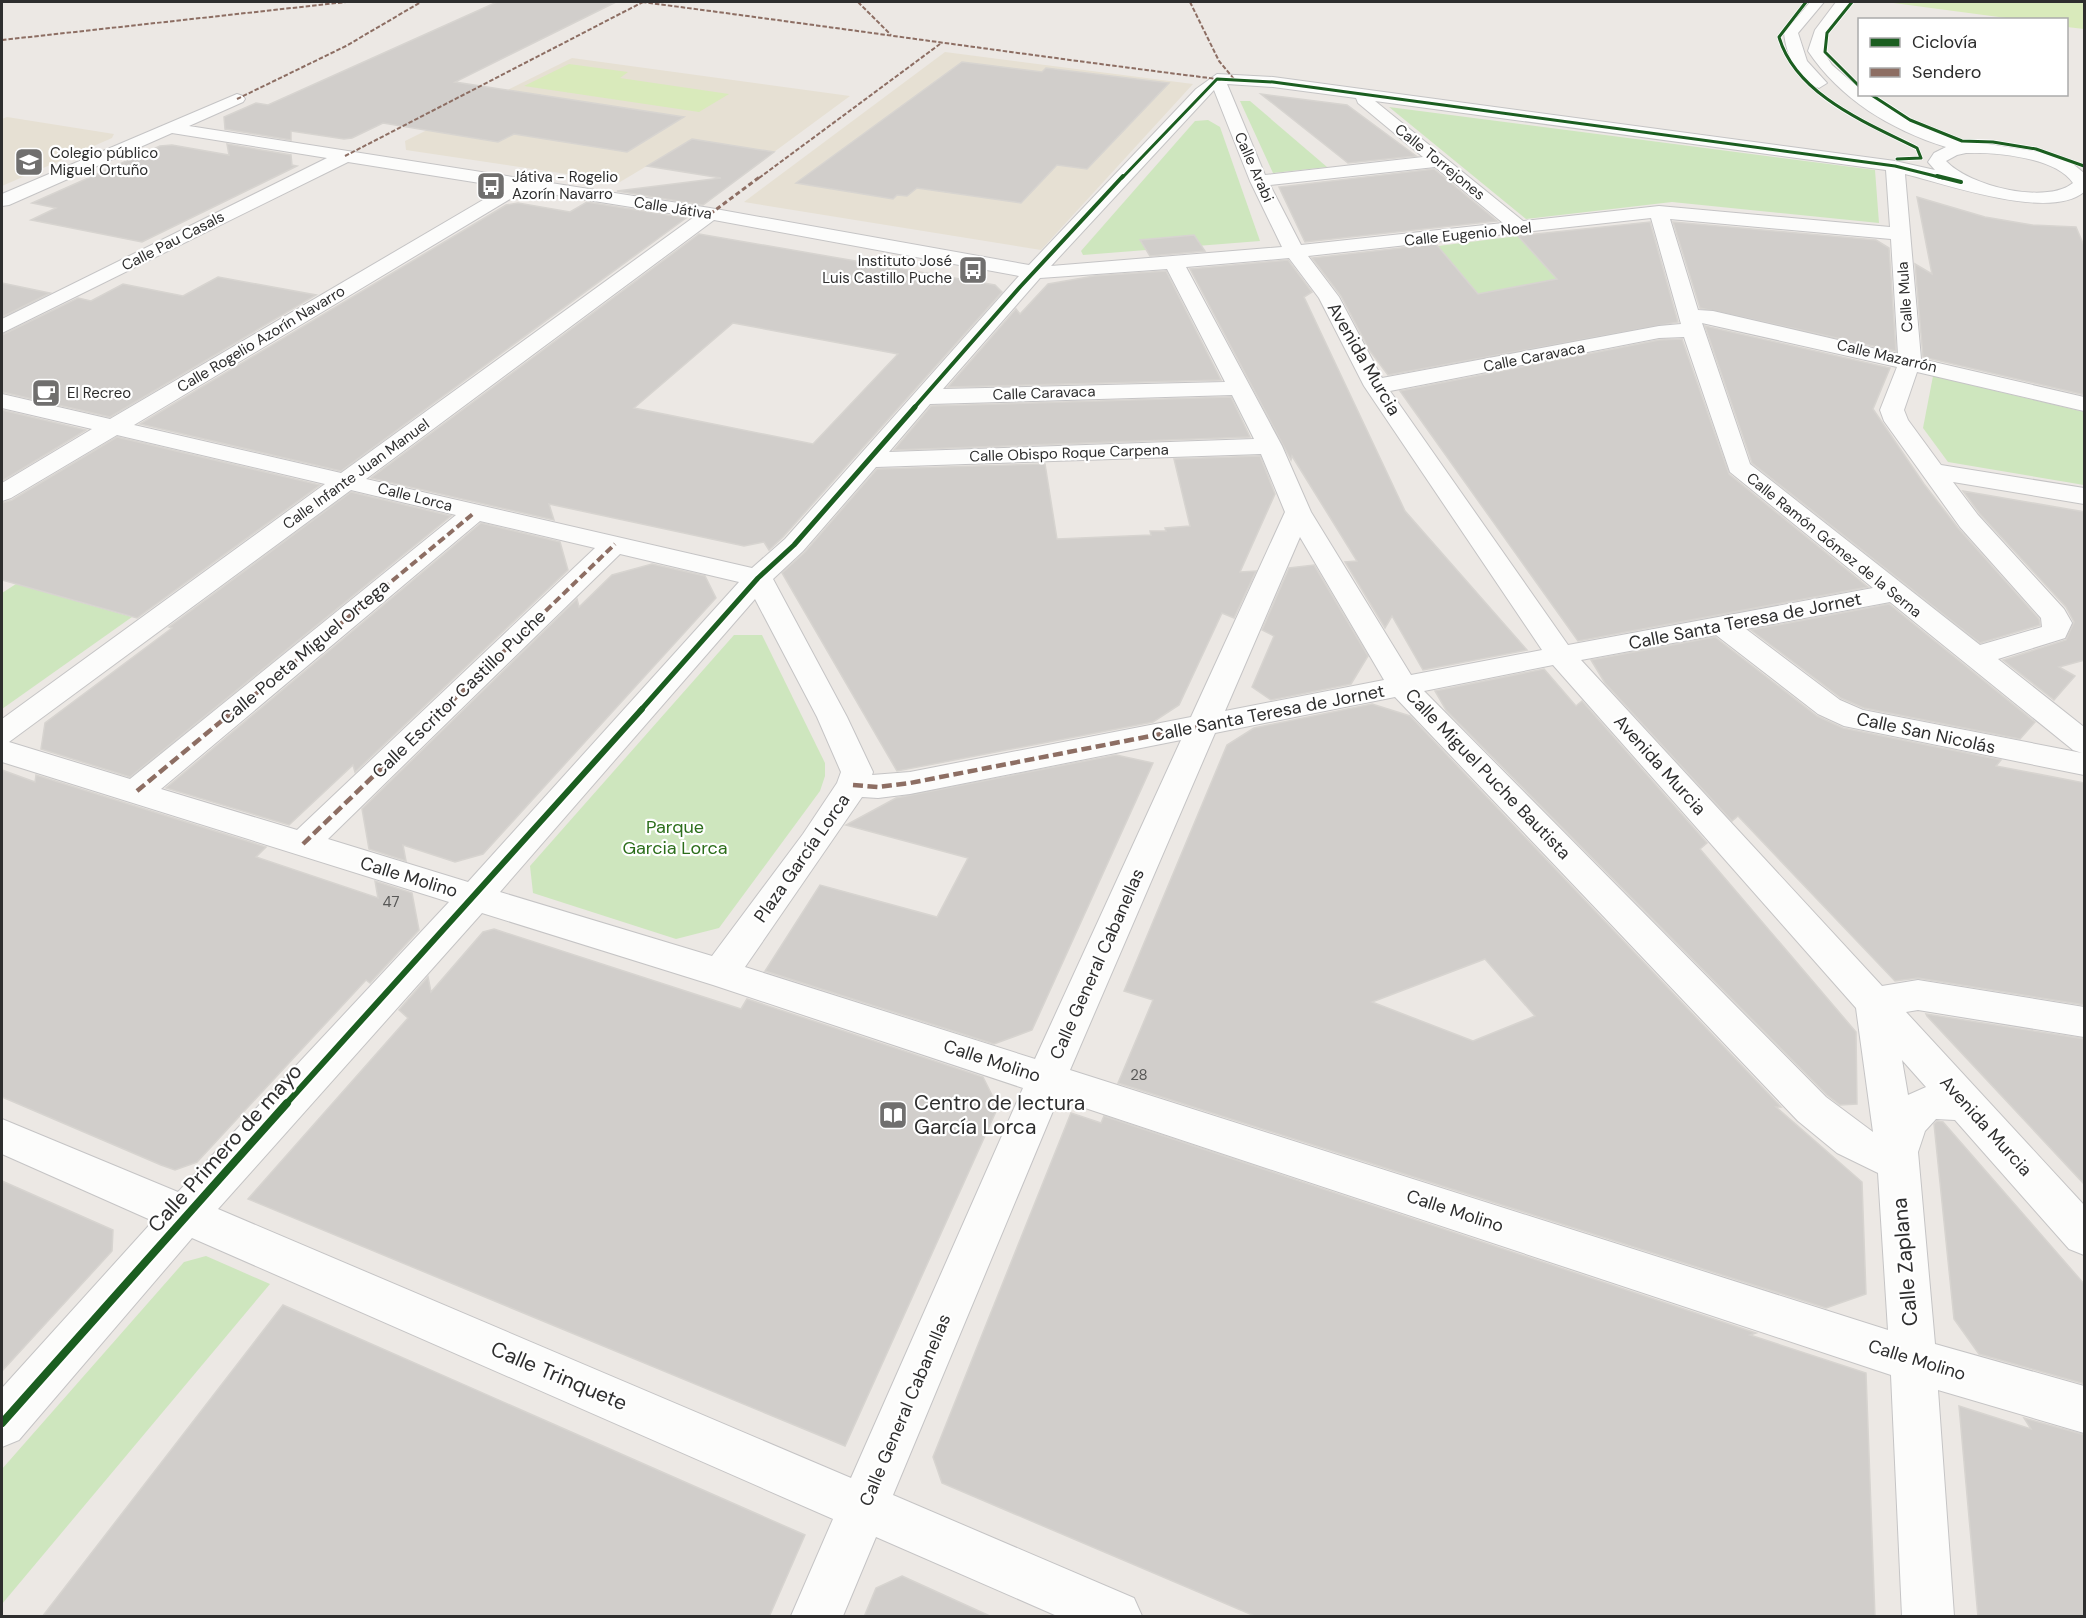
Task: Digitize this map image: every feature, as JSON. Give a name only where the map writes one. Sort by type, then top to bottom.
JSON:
[{"type":"street","points":[[1816,2],[1791,33],[1792,49],[1798,62],[1815,80],[1842,100],[1940,158]]},
{"type":"street","points":[[1843,2],[1821,28],[1815,51],[1832,75],[1858,96]]},
{"type":"street","points":[[1217,79],[1263,81],[1895,166],[2008,194],[2056,196],[2079,189],[2083,184],[2080,177],[2060,164],[2025,153],[1969,148],[1942,140],[1888,114],[1858,96]]},
{"type":"street","name":"Calle Arabi","points":[[1217,79],[1259,182],[1294,252]]},
{"type":"street","name":"Calle Primero de mayo","points":[[2,1422],[185,1215],[475,897],[758,578],[794,545],[1034,272],[1202,92],[1217,79]]},
{"type":"street","name":"Calle Torrejones","points":[[1365,95],[1364,100],[1520,228]]},
{"type":"street","points":[[2,201],[237,99]]},
{"type":"street","name":"Calle Játiva","points":[[170,128],[710,214],[1034,272]]},
{"type":"street","points":[[1895,166],[1940,158],[1969,148]]},
{"type":"street","name":"Calle Pau Casals","points":[[2,327],[345,156]]},
{"type":"street","points":[[1940,158],[1940,169],[1961,182]]},
{"type":"street","points":[[1259,182],[1439,161]]},
{"type":"street","name":"Calle Mula","points":[[1895,166],[1910,361]]},
{"type":"street","name":"Calle Rogelio Azorín Navarro","points":[[2,493],[521,184]]},
{"type":"street","points":[[2056,196],[2079,210]]},
{"type":"street","name":"Calle Eugenio Noel","points":[[1034,272],[1294,252],[1659,212],[1901,234]]},
{"type":"street","name":"Calle Ramón Gómez de la Serna","points":[[1659,212],[1691,323],[1739,467],[1894,593],[2085,743]]},
{"type":"street","name":"Calle Infante Juan Manuel","points":[[2,734],[710,214]]},
{"type":"street","name":"Avenida Murcia","points":[[1294,252],[1329,297],[1375,386],[1560,655],[2085,1235]]},
{"type":"street","name":"Calle Miguel Puche Bautista","points":[[1174,262],[1270,446],[1298,512],[1403,687],[1812,1109],[1838,1133],[1856,1145],[1897,1157]]},
{"type":"street","name":"Calle Mazarrón","points":[[1691,323],[1713,317],[1910,361],[2085,404]]},
{"type":"street","name":"Calle Caravaca","points":[[1375,386],[1408,382],[1659,332],[1691,323]]},
{"type":"street","points":[[1910,361],[1892,410],[1906,437],[1969,521],[2054,615],[2058,623],[2055,632],[1974,656]]},
{"type":"street","name":"Calle Caravaca","points":[[922,397],[1239,388]]},
{"type":"street","name":"Calle Lorca","points":[[2,401],[758,578]]},
{"type":"street","name":"Calle Obispo Roque Carpena","points":[[868,460],[1270,446]]},
{"type":"street","points":[[1933,471],[2085,496]]},
{"type":"street","name":"Calle General Cabanellas","points":[[817,1617],[1047,1078],[1298,512]]},
{"type":"street","name":"Calle Poeta Miguel Ortega","points":[[136,791],[474,513]]},
{"type":"street","name":"Calle Escritor Castillo Puche","points":[[303,844],[615,544]]},
{"type":"street","name":"Plaza García Lorca","points":[[720,973],[853,785],[857,772],[758,578]]},
{"type":"street","name":"Calle Santa Teresa de Jornet","points":[[853,785],[878,787],[910,783],[1560,655],[1894,593]]},
{"type":"street","name":"Calle San Nicolás","points":[[1723,626],[1829,707],[1855,719],[2085,764]]},
{"type":"street","name":"Calle Molino","points":[[2,751],[720,973],[1913,1360],[2085,1409]]},
{"type":"street","points":[[1897,1157],[1874,1002],[1917,995],[2085,1022]]},
{"type":"street","name":"Calle Zaplana","points":[[1928,1617],[1913,1360],[1897,1157],[1906,1124],[1914,1112],[1930,1101],[1947,1100],[1966,1105]]},
{"type":"street","name":"Calle Trinquete","points":[[2,1136],[1116,1617]]},
{"type":"shaded area","points":[[945,52],[1193,84],[1041,250],[744,202]]},
{"type":"shaded area","points":[[572,58],[850,96],[774,152],[692,139],[620,182],[406,150],[405,141]]},
{"type":"shaded area","name":"Colegio público Miguel Ortuño","points":[[7,117],[114,134],[112,138],[2,186],[2,119]]},
{"type":"green space","points":[[1886,2],[2084,2],[2084,29],[2068,27],[2068,18],[2006,18]]},
{"type":"green space","points":[[569,64],[628,72],[620,78],[729,94],[699,112],[524,86]]},
{"type":"green space","points":[[1240,101],[1250,101],[1327,167],[1273,173]]},
{"type":"green space","points":[[1389,107],[1875,170],[1879,223],[1672,202],[1526,219]]},
{"type":"green space","points":[[1208,120],[1220,127],[1260,241],[1083,255],[1081,251],[1195,121]]},
{"type":"green space","points":[[1518,236],[1557,279],[1478,294],[1438,246]]},
{"type":"green space","points":[[1933,376],[2084,412],[2084,485],[1948,462],[1923,428]]},
{"type":"green space","points":[[16,584],[132,617],[2,709],[2,593]]},
{"type":"green space","name":"Parque Garcia Lorca","points":[[734,635],[762,635],[825,763],[825,776],[820,791],[719,928],[676,939],[533,893],[530,866]]},
{"type":"green space","points":[[206,1256],[270,1284],[2,1604],[2,1469],[184,1262]]},
{"type":"building","points":[[497,2],[616,2],[455,82],[684,117],[627,152],[514,134],[498,142],[383,123],[352,138],[344,139],[291,131],[291,140],[225,129],[224,117],[256,103],[268,105]]},
{"type":"building","points":[[962,62],[1042,72],[1046,68],[1169,83],[1087,169],[1057,165],[1021,203],[917,188],[907,196],[897,195],[893,199],[796,183]]},
{"type":"building","points":[[1261,94],[1347,105],[1416,156],[1348,163]]},
{"type":"building","points":[[692,139],[774,152],[703,205],[617,191],[721,178],[647,166]]},
{"type":"building","points":[[227,144],[291,155],[292,165],[297,166],[142,242],[31,220],[56,208],[32,203],[160,146],[172,145],[229,155]]},
{"type":"building","points":[[1434,169],[1497,221],[1305,242],[1279,187]]},
{"type":"building","points":[[1917,197],[1985,217],[2032,225],[2076,227],[2085,248],[2085,395],[1923,357],[1915,264],[1932,274]]},
{"type":"building","points":[[587,202],[686,218],[341,471],[140,424],[506,205],[518,203],[570,212]]},
{"type":"building","points":[[1650,222],[1678,322],[1388,375],[1370,351],[1341,296],[1312,258],[1436,244],[1478,294],[1557,279],[1518,236]]},
{"type":"building","points":[[1673,222],[1876,240],[1889,248],[1896,351],[1700,308]]},
{"type":"building","points":[[699,234],[995,285],[1002,292],[769,550],[764,542],[744,546],[549,504],[554,520],[371,478]],"holes":[[[733,323],[898,354],[813,444],[634,408]]]},
{"type":"building","points":[[1194,235],[1205,251],[1150,256],[1140,240]]},
{"type":"building","points":[[1288,260],[1312,292],[1304,297],[1405,511],[1527,650],[1423,670],[1392,616],[1385,628],[1345,562],[1357,561],[1292,456],[1291,460],[1190,269]]},
{"type":"building","points":[[1166,271],[1221,380],[948,387],[1016,309],[1020,314],[1048,284],[1094,276]]},
{"type":"building","points":[[218,277],[316,295],[110,417],[2,392],[2,335],[78,298],[91,301],[123,284],[183,296]]},
{"type":"building","points":[[2,283],[50,293],[2,317]]},
{"type":"building","points":[[1705,326],[1890,368],[1873,409],[1924,484],[1958,528],[2039,619],[2040,625],[1980,643],[1752,463]]},
{"type":"building","points":[[1682,339],[1729,474],[1868,587],[1578,641],[1400,391],[1659,340]]},
{"type":"building","points":[[1231,397],[1250,437],[894,450],[931,406]]},
{"type":"building","points":[[2,410],[86,430],[2,481]]},
{"type":"building","points":[[117,437],[320,485],[137,618],[2,580],[2,503],[12,500]]},
{"type":"building","points":[[1260,456],[1275,494],[1240,572],[1256,571],[1234,618],[1222,613],[1179,705],[1153,722],[897,771],[782,573],[805,552],[877,469],[1045,464],[1057,539],[1151,535],[1150,531],[1166,531],[1165,528],[1190,526],[1174,459]]},
{"type":"building","points":[[1963,491],[2085,512],[2085,660],[2059,667],[2075,676],[2054,700],[2003,660],[2066,640],[2074,622],[2066,607],[1980,514]]},
{"type":"building","points":[[351,492],[451,516],[130,777],[41,749],[45,723],[172,628],[169,627]]},
{"type":"building","points":[[481,523],[560,542],[568,570],[355,772],[353,765],[289,825],[166,788]]},
{"type":"building","points":[[652,564],[705,576],[716,598],[483,854],[455,862],[403,845],[406,861],[369,849],[362,809],[577,599],[579,607],[612,575]]},
{"type":"building","points":[[1314,565],[1368,656],[1351,684],[1271,700],[1252,687],[1274,636],[1262,630],[1289,568]]},
{"type":"building","points":[[1889,604],[2035,722],[2020,739],[1864,708],[1841,698],[1751,630]]},
{"type":"building","points":[[1715,637],[1817,716],[1843,728],[2001,760],[1996,766],[2085,783],[2085,1005],[1918,978],[1895,981],[1738,816],[1732,821],[1605,683],[1591,660]]},
{"type":"building","points":[[1544,669],[1576,706],[1582,701],[1707,843],[1700,849],[1856,1032],[1857,1104],[1840,1105],[1827,1095],[1446,710],[1435,691]]},
{"type":"building","points":[[1372,704],[1410,716],[1781,1107],[1776,1107],[1862,1182],[1866,1294],[1826,1308],[1118,1083],[1153,1000],[1124,991],[1227,745],[1254,728]],"holes":[[[1485,959],[1535,1016],[1473,1041],[1372,1002]]]},
{"type":"building","points":[[1116,755],[1153,763],[1032,1030],[994,1044],[765,971],[820,885],[937,917],[968,858],[846,825],[896,798]]},
{"type":"building","points":[[2,770],[35,782],[36,775],[266,847],[256,857],[378,898],[375,881],[412,893],[419,930],[370,983],[366,980],[197,1162],[175,1170],[161,1165],[2,1097]]},
{"type":"building","points":[[494,929],[741,1009],[747,999],[983,1077],[998,1107],[845,1446],[248,1199],[408,1018],[399,1010],[428,977],[431,992],[483,932]]},
{"type":"building","points":[[1926,1014],[2085,1039],[2085,1185],[1927,1016]]},
{"type":"building","points":[[1071,1113],[1101,1123],[1104,1116],[1756,1333],[1750,1335],[1866,1373],[1875,1617],[1257,1617],[942,1483],[933,1457]]},
{"type":"building","points":[[1937,1121],[1943,1122],[2085,1285],[2085,1384],[1979,1354],[1954,1319],[1934,1124]]},
{"type":"building","points":[[2,1181],[113,1230],[112,1251],[2,1371]]},
{"type":"building","points":[[283,1305],[805,1535],[769,1617],[42,1617]]},
{"type":"building","points":[[1959,1406],[2031,1429],[2024,1418],[2085,1435],[2085,1617],[1978,1617]]},
{"type":"building","points":[[902,1576],[992,1617],[864,1617],[876,1588]]},
{"type":"marked path","points":[[2,40],[346,2]]},
{"type":"marked path","points":[[237,99],[346,46],[421,2]]},
{"type":"marked path","points":[[642,2],[891,35],[953,46],[1217,79]]},
{"type":"marked path","points":[[345,156],[643,2]]},
{"type":"marked path","points":[[858,2],[891,35]]},
{"type":"marked path","points":[[1190,2],[1219,61],[1234,79]]},
{"type":"marked path","points":[[710,214],[940,44]]},
{"type":"marked path","points":[[137,791],[474,513]]},
{"type":"marked path","points":[[303,844],[615,544]]},
{"type":"marked path","points":[[853,785],[878,787],[910,783],[1202,726]]},
{"type":"cycle path","points":[[1806,2],[1779,37],[1784,54],[1796,72],[1814,88],[1857,117],[1917,148],[1921,158],[1897,159]]},
{"type":"cycle path","points":[[1852,2],[1827,33],[1825,52],[1858,85]]},
{"type":"cycle path","points":[[2,1423],[185,1215],[475,897],[758,578],[794,545],[1020,287],[1202,92],[1217,79],[1273,82],[1895,166],[1961,182]]},
{"type":"cycle path","points":[[1873,96],[1910,120],[1962,141],[1993,142],[2036,149],[2084,166]]},
{"type":"place","name":"Colegio público Miguel Ortuño","points":[[29,162]]},
{"type":"place","name":"Játiva - Rogelio Azorín Navarro","points":[[491,186]]},
{"type":"place","name":"Instituto José Luis Castillo Puche","points":[[973,270]]},
{"type":"place","name":"El Recreo","points":[[46,393]]},
{"type":"place","name":"Centro de lectura García Lorca","points":[[893,1115]]}]
